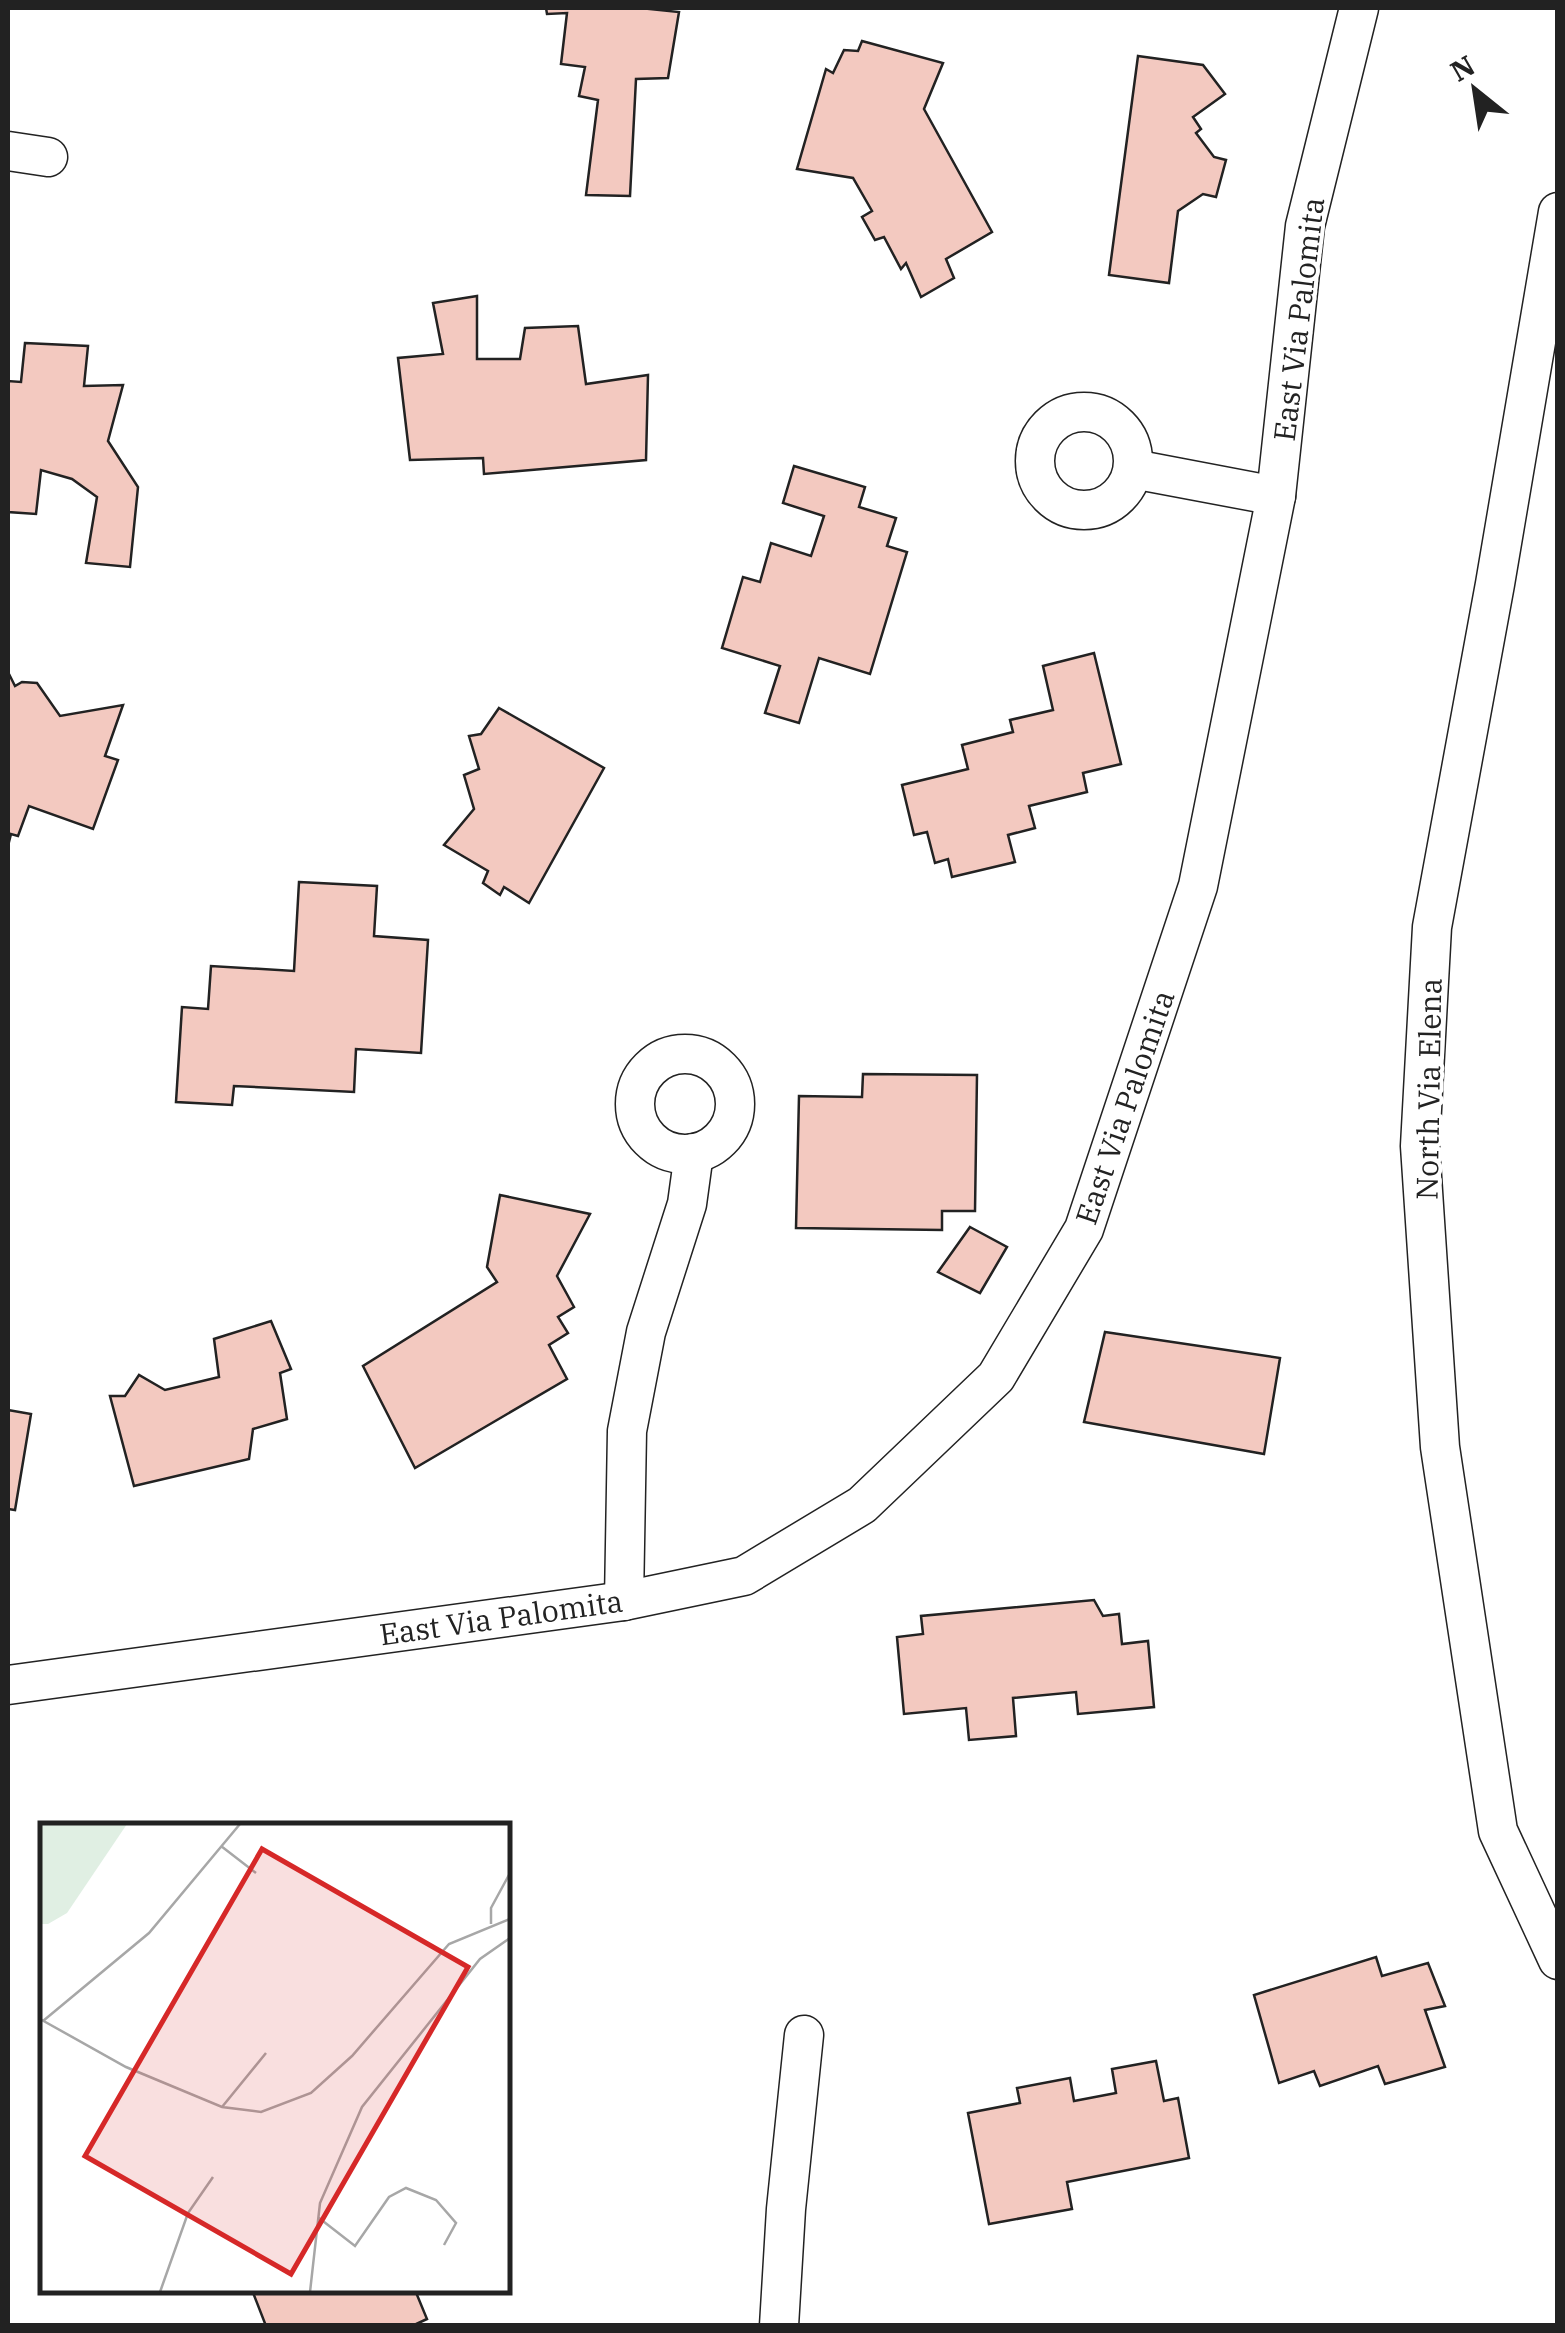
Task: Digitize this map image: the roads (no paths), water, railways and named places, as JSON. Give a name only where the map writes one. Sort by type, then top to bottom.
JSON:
[{"type":"street","name":"East Via Palomita","points":[[8,1685],[624,1601],[744,1576],[862,1504],[996,1376],[1084,1229],[1198,886],[1276,496],[1305,226],[1360,8]]},
{"type":"street","points":[[8,152],[48,156]]},
{"type":"street","name":"North Via Elena","points":[[1558,212],[1432,928],[1420,1146],[1440,1448],[1498,1831],[1558,1960]]},
{"type":"street","points":[[1133,469],[1276,496]]},
{"type":"street","points":[[624,1601],[628,1431],[646,1332],[687,1204],[694,1154]]},
{"type":"street","points":[[779,2326],[786,2208],[804,2034]]}]
